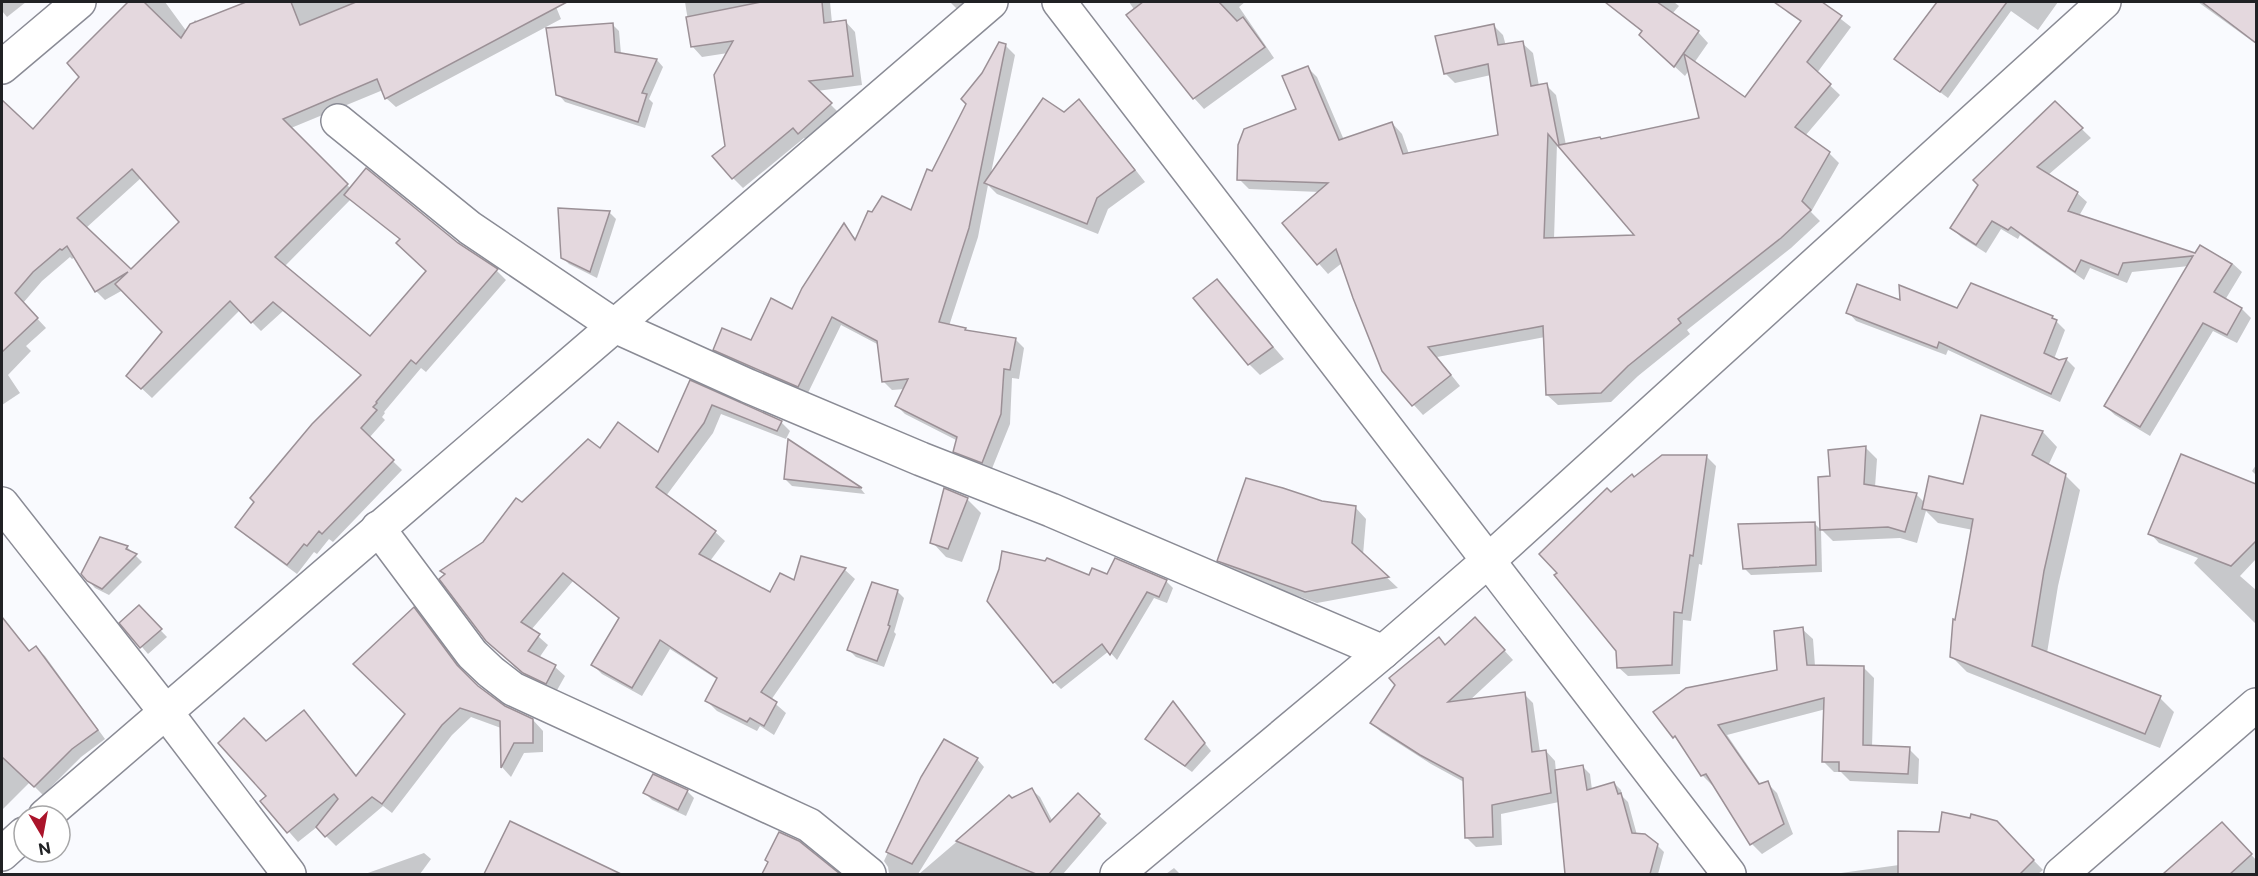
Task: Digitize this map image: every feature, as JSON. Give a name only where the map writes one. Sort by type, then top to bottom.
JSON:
[{"type":"street","points":[[2,67],[79,2]]},
{"type":"street","points":[[59,804],[991,2]]},
{"type":"street","points":[[1059,2],[1730,874]]},
{"type":"street","points":[[1117,874],[1383,652],[1489,560],[2104,2]]},
{"type":"street","points":[[338,121],[470,228],[615,326],[921,459],[1051,510],[1383,652]]},
{"type":"street","points":[[2,504],[165,711],[289,874]]},
{"type":"street","points":[[378,528],[472,654],[513,689],[809,825],[869,874]]},
{"type":"street","points":[[2061,874],[2256,705]]},
{"type":"building","points":[[128,2],[144,2],[181,38],[190,24],[246,2],[291,2],[300,25],[356,2],[567,2],[385,99],[377,79],[283,119],[348,184],[275,257],[370,336],[426,271],[396,243],[400,239],[344,195],[366,168],[458,243],[498,269],[416,364],[411,360],[376,402],[373,407],[377,410],[361,428],[394,460],[322,534],[319,531],[307,546],[304,544],[287,565],[235,527],[254,502],[250,498],[312,424],[361,375],[273,302],[251,323],[230,301],[141,389],[126,376],[162,332],[115,284],[128,272],[95,292],[67,246],[60,249],[33,272],[15,293],[38,318],[2,352],[2,100],[33,129],[79,77],[67,63]],"holes":[[[132,169],[179,222],[131,269],[77,218]]]},
{"type":"building","points":[[761,2],[822,2],[824,23],[846,20],[853,76],[809,81],[832,103],[798,134],[793,128],[732,179],[712,156],[725,146],[714,75],[733,41],[691,47],[686,17]]},
{"type":"building","points":[[1143,2],[1219,2],[1237,21],[1243,17],[1265,47],[1193,99],[1126,15]]},
{"type":"building","points":[[1605,2],[1657,2],[1699,31],[1674,67],[1639,35],[1642,31]]},
{"type":"building","points":[[1774,2],[1822,2],[1842,16],[1807,62],[1831,84],[1795,127],[1830,152],[1802,201],[1811,210],[1781,238],[1678,319],[1681,323],[1628,366],[1601,393],[1546,395],[1543,326],[1428,347],[1451,375],[1412,406],[1382,371],[1336,249],[1317,265],[1282,223],[1328,183],[1237,180],[1238,145],[1244,129],[1296,109],[1282,76],[1308,66],[1339,140],[1392,122],[1403,154],[1498,135],[1488,64],[1444,74],[1435,36],[1494,24],[1498,45],[1523,41],[1531,86],[1547,83],[1559,145],[1600,137],[1601,139],[1699,118],[1684,54],[1745,97],[1801,21]],"holes":[[[1548,134],[1634,235],[1544,238]]]},
{"type":"building","points":[[1937,2],[2007,2],[1940,92],[1894,59]]},
{"type":"building","points":[[2202,2],[2256,2],[2256,43]]},
{"type":"building","points":[[613,23],[615,52],[657,59],[642,93],[647,94],[638,122],[556,95],[546,28]]},
{"type":"building","points":[[999,42],[1006,44],[969,228],[939,322],[966,328],[965,330],[1016,338],[1010,370],[1004,369],[1001,414],[982,463],[953,452],[957,437],[895,406],[908,379],[882,382],[877,341],[832,317],[798,387],[713,350],[722,328],[751,340],[771,298],[792,309],[802,288],[844,223],[855,240],[868,211],[872,212],[882,196],[911,210],[927,169],[932,171],[966,104],[961,99],[982,73]]},
{"type":"building","points":[[1043,98],[1064,112],[1079,99],[1135,170],[1097,198],[1087,224],[984,183]]},
{"type":"building","points":[[2055,101],[2083,128],[2037,167],[2078,192],[2068,211],[2195,253],[2200,245],[2232,264],[2214,292],[2242,308],[2227,335],[2203,323],[2140,427],[2104,406],[2193,256],[2123,263],[2118,275],[2081,260],[2075,272],[2011,227],[2008,230],[1992,221],[1976,245],[1950,228],[1978,185],[1973,180]]},
{"type":"building","points":[[558,208],[610,211],[590,272],[561,258]]},
{"type":"building","points":[[1217,279],[1273,347],[1248,365],[1193,298]]},
{"type":"building","points":[[1971,283],[2053,316],[2052,318],[2057,320],[2044,353],[2059,360],[2067,358],[2051,394],[1939,342],[1937,348],[1846,313],[1857,284],[1900,300],[1899,285],[1957,308]]},
{"type":"building","points":[[690,380],[782,421],[777,431],[712,405],[704,423],[656,487],[716,531],[699,554],[770,592],[780,573],[794,580],[801,556],[846,568],[761,692],[777,702],[764,726],[750,718],[747,722],[705,701],[717,678],[660,640],[632,688],[591,665],[619,618],[563,573],[521,622],[540,634],[528,651],[556,665],[546,684],[523,673],[486,641],[439,579],[445,574],[440,571],[483,542],[516,498],[522,502],[588,439],[600,448],[618,422],[658,452]]},
{"type":"building","points":[[1981,415],[2043,431],[2032,455],[2066,474],[2044,571],[2032,646],[2161,696],[2145,734],[1950,657],[1953,619],[1955,620],[1973,519],[1922,509],[1929,476],[1963,484]]},
{"type":"building","points":[[788,439],[862,488],[784,479]]},
{"type":"building","points":[[1866,446],[1864,484],[1917,493],[1905,532],[1888,527],[1820,530],[1818,477],[1830,476],[1828,450]]},
{"type":"building","points":[[2181,454],[2256,484],[2256,541],[2231,566],[2148,534]]},
{"type":"building","points":[[1662,455],[1707,455],[1693,556],[1690,555],[1682,613],[1674,612],[1672,665],[1617,668],[1616,651],[1554,575],[1557,573],[1539,554],[1607,488],[1611,492],[1632,474],[1634,477]]},
{"type":"building","points":[[1246,478],[1322,501],[1356,506],[1352,543],[1389,577],[1305,592],[1217,561]]},
{"type":"building","points":[[944,488],[968,498],[948,549],[930,543]]},
{"type":"building","points":[[1815,522],[1816,565],[1743,569],[1738,524]]},
{"type":"building","points":[[100,537],[128,546],[126,549],[137,554],[102,589],[87,581],[81,574]]},
{"type":"building","points":[[1002,551],[1045,561],[1047,558],[1089,575],[1092,568],[1107,574],[1115,558],[1167,580],[1159,597],[1147,592],[1110,655],[1102,644],[1053,683],[987,601],[999,569]]},
{"type":"building","points":[[872,582],[898,590],[888,625],[890,626],[877,661],[847,650]]},
{"type":"building","points":[[139,605],[162,629],[140,648],[119,623]]},
{"type":"building","points":[[414,607],[457,665],[478,686],[505,706],[533,719],[533,743],[514,743],[501,768],[500,721],[460,708],[442,725],[382,804],[372,797],[325,837],[316,827],[338,799],[334,794],[287,833],[260,801],[266,796],[218,743],[244,718],[266,741],[304,710],[356,776],[405,714],[353,664]]},
{"type":"building","points":[[2,617],[29,651],[36,646],[98,730],[72,749],[34,787],[2,757]]},
{"type":"building","points":[[1475,617],[1505,650],[1448,702],[1525,692],[1532,752],[1546,750],[1551,793],[1492,805],[1493,837],[1465,838],[1463,778],[1420,755],[1370,723],[1395,685],[1389,678],[1439,637],[1445,645]]},
{"type":"building","points":[[1803,627],[1807,665],[1864,666],[1863,745],[1910,747],[1908,774],[1839,771],[1839,762],[1822,762],[1824,698],[1718,725],[1759,784],[1768,781],[1784,824],[1750,845],[1706,774],[1701,776],[1675,736],[1673,738],[1653,712],[1686,688],[1777,670],[1774,631]]},
{"type":"building","points":[[1173,701],[1205,743],[1185,766],[1145,739]]},
{"type":"building","points":[[944,739],[978,758],[912,864],[886,852],[921,777]]},
{"type":"building","points":[[1583,765],[1587,790],[1614,782],[1618,794],[1621,793],[1632,833],[1645,834],[1658,844],[1650,874],[1565,874],[1555,770]]},
{"type":"building","points":[[653,774],[688,790],[678,810],[643,793]]},
{"type":"building","points":[[1032,788],[1050,822],[1078,793],[1100,814],[1049,874],[1036,874],[956,841],[1009,795],[1012,798]]},
{"type":"building","points":[[1942,812],[1970,818],[1971,814],[1997,821],[2034,860],[2020,874],[1898,874],[1898,831],[1939,832]]},
{"type":"building","points":[[510,821],[621,874],[484,874]]},
{"type":"building","points":[[2222,822],[2252,854],[2230,874],[2163,874]]},
{"type":"building","points":[[779,832],[799,841],[840,874],[762,874],[768,862],[765,860]]}]
